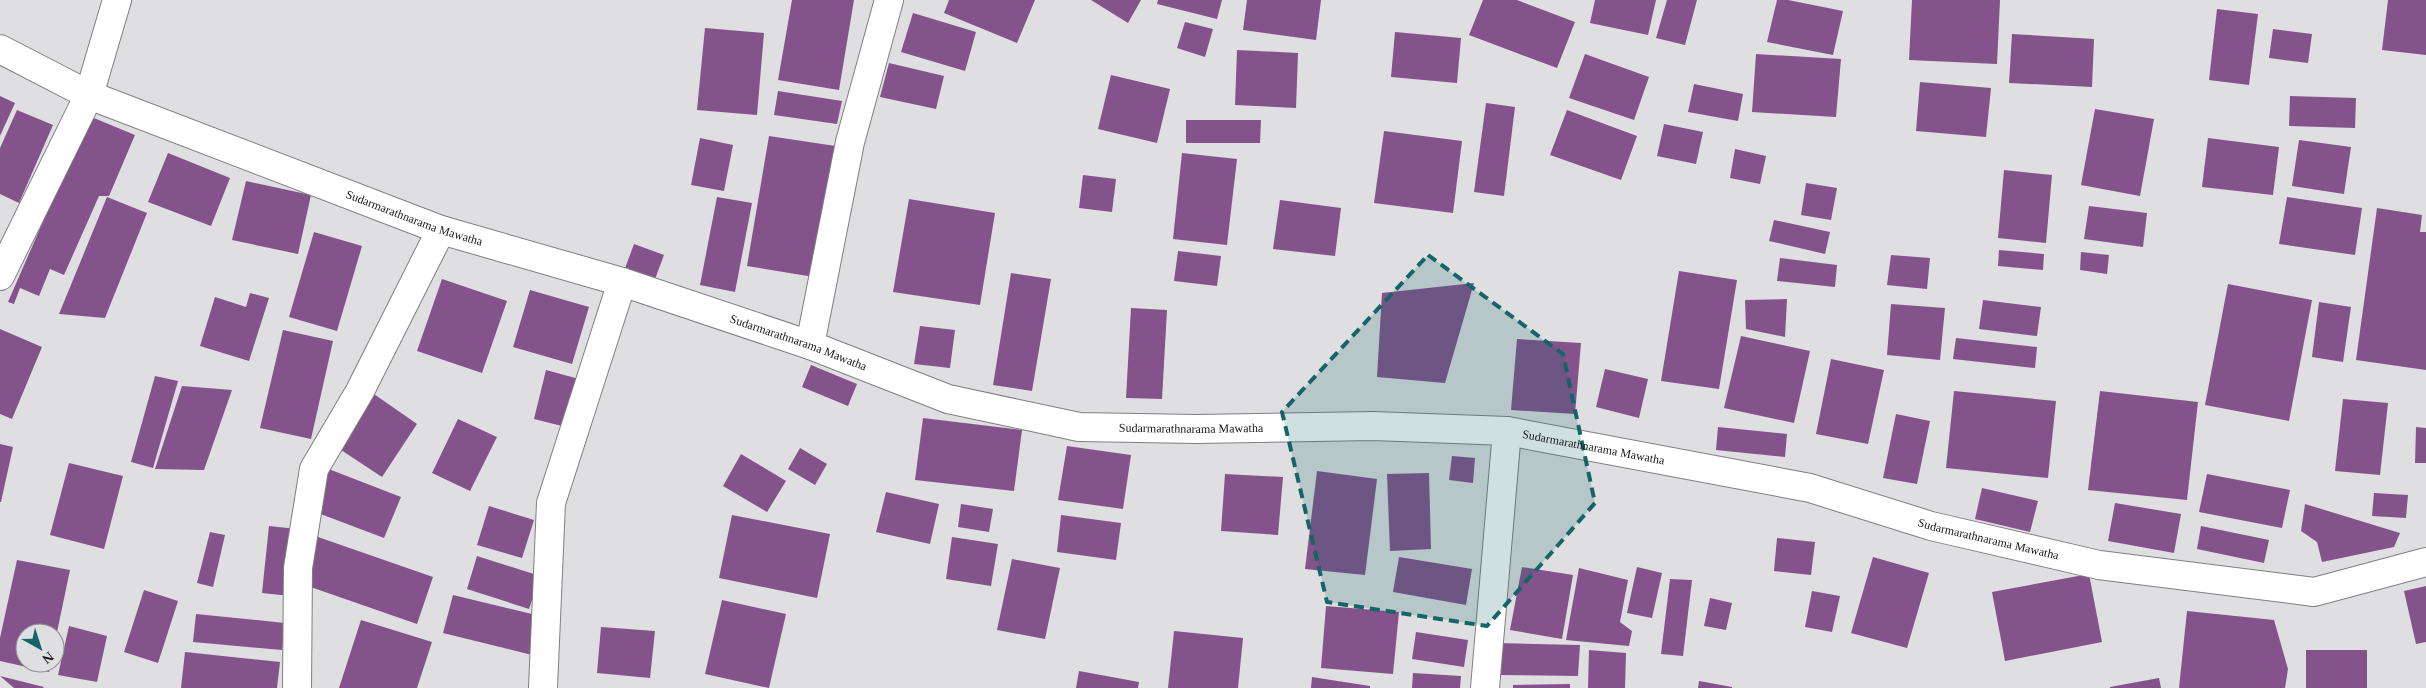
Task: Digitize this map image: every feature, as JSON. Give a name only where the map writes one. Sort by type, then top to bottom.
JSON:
[{"type":"street","points":[[0,276],[89,95],[117,0]]},
{"type":"street","points":[[810,345],[850,142],[889,0]]},
{"type":"street","name":"Sudarmarathnarama Mawatha","points":[[0,49],[89,95],[440,230],[622,282],[810,345],[948,399],[1079,427],[1196,429],[1373,426],[1507,431],[1810,488],[1931,526],[2099,565],[2314,592],[2426,562]]},
{"type":"street","points":[[296,688],[298,568],[314,469],[360,391],[440,230]]},
{"type":"street","points":[[543,688],[552,502],[622,282]]},
{"type":"street","points":[[1485,688],[1507,431]]},
{"type":"highlighted area","points":[[1428,255],[1563,354],[1595,503],[1487,626],[1327,602],[1282,412]]},
{"type":"building","points":[[792,0],[854,0],[839,90],[778,80]]},
{"type":"building","points":[[949,0],[1035,0],[1017,43],[944,13]]},
{"type":"building","points":[[1091,0],[1141,0],[1128,23]]},
{"type":"building","points":[[1158,0],[1222,0],[1217,19],[1157,4]]},
{"type":"building","points":[[1247,0],[1321,0],[1316,40],[1243,30]]},
{"type":"building","points":[[1483,0],[1517,0],[1575,22],[1557,68],[1469,35]]},
{"type":"building","points":[[1595,0],[1656,0],[1648,35],[1590,23]]},
{"type":"building","points":[[1667,0],[1697,0],[1685,45],[1656,38]]},
{"type":"building","points":[[1777,0],[1788,0],[1843,11],[1833,55],[1767,42]]},
{"type":"building","points":[[1912,0],[2000,0],[1997,64],[1909,60]]},
{"type":"building","points":[[2388,0],[2426,0],[2426,55],[2382,50]]},
{"type":"building","points":[[2217,9],[2258,14],[2249,85],[2209,80]]},
{"type":"building","points":[[913,13],[976,32],[965,71],[901,52]]},
{"type":"building","points":[[1185,22],[1213,29],[1205,57],[1177,48]]},
{"type":"building","points":[[705,28],[764,33],[757,115],[697,110]]},
{"type":"building","points":[[2273,29],[2312,34],[2308,63],[2269,58]]},
{"type":"building","points":[[1395,32],[1461,38],[1457,83],[1391,77]]},
{"type":"building","points":[[2012,34],[2094,39],[2092,87],[2009,83]]},
{"type":"building","points":[[1237,50],[1298,53],[1296,108],[1235,105]]},
{"type":"building","points":[[1585,54],[1649,77],[1634,120],[1569,98]]},
{"type":"building","points":[[1756,54],[1841,59],[1836,117],[1752,112]]},
{"type":"building","points":[[889,63],[944,76],[936,109],[880,97]]},
{"type":"building","points":[[1111,75],[1170,89],[1157,143],[1098,129]]},
{"type":"building","points":[[1920,82],[1991,88],[1986,137],[1916,131]]},
{"type":"building","points":[[1694,84],[1743,94],[1738,121],[1688,112]]},
{"type":"building","points":[[778,91],[842,101],[837,124],[774,115]]},
{"type":"building","points":[[0,96],[15,103],[0,136]]},
{"type":"building","points":[[2290,96],[2356,98],[2355,128],[2289,126]]},
{"type":"building","points":[[1486,103],[1515,107],[1504,196],[1474,192]]},
{"type":"building","points":[[2095,109],[2154,119],[2140,196],[2081,185]]},
{"type":"building","points":[[17,110],[53,125],[19,203],[0,194],[0,148]]},
{"type":"building","points":[[1567,110],[1637,136],[1621,180],[1550,155]]},
{"type":"building","points":[[89,116],[135,135],[109,196],[99,196],[64,275],[50,269],[39,296],[20,288],[14,304],[8,302]]},
{"type":"building","points":[[1186,120],[1261,120],[1260,143],[1186,143]]},
{"type":"building","points":[[1664,124],[1703,132],[1696,164],[1657,156]]},
{"type":"building","points":[[1384,131],[1462,141],[1453,213],[1374,203]]},
{"type":"building","points":[[769,136],[842,147],[820,278],[747,266]]},
{"type":"building","points":[[700,138],[733,145],[724,191],[691,185]]},
{"type":"building","points":[[2208,138],[2279,147],[2273,195],[2202,187]]},
{"type":"building","points":[[2299,140],[2351,147],[2344,194],[2292,186]]},
{"type":"building","points":[[1735,149],[1766,156],[1760,184],[1730,178]]},
{"type":"building","points":[[168,153],[230,178],[211,226],[148,202]]},
{"type":"building","points":[[1182,153],[1237,159],[1227,245],[1173,239]]},
{"type":"building","points":[[2004,170],[2052,175],[2046,243],[1998,238]]},
{"type":"building","points":[[1083,175],[1116,179],[1112,212],[1079,208]]},
{"type":"building","points":[[246,181],[311,195],[298,254],[232,240]]},
{"type":"building","points":[[1806,183],[1837,188],[1831,220],[1801,215]]},
{"type":"building","points":[[107,197],[147,213],[105,318],[59,314]]},
{"type":"building","points":[[717,197],[752,203],[735,292],[700,285]]},
{"type":"building","points":[[2287,197],[2362,208],[2355,255],[2279,244]]},
{"type":"building","points":[[909,199],[995,213],[980,305],[893,292]]},
{"type":"building","points":[[1280,200],[1341,208],[1335,256],[1273,249]]},
{"type":"building","points":[[2089,206],[2147,213],[2143,247],[2084,239]]},
{"type":"building","points":[[2377,208],[2422,215],[2420,232],[2426,232],[2426,370],[2356,360]]},
{"type":"building","points":[[1774,220],[1830,232],[1825,254],[1769,241]]},
{"type":"building","points":[[314,232],[362,246],[337,331],[289,317]]},
{"type":"building","points":[[634,244],[664,255],[654,282],[624,271]]},
{"type":"building","points":[[1999,250],[2044,254],[2043,270],[1998,266]]},
{"type":"building","points":[[1178,251],[1221,256],[1217,286],[1174,281]]},
{"type":"building","points":[[2081,252],[2109,255],[2107,274],[2080,270]]},
{"type":"building","points":[[1891,255],[1930,258],[1927,289],[1887,285]]},
{"type":"building","points":[[1780,258],[1837,265],[1835,287],[1777,281]]},
{"type":"building","points":[[1679,271],[1737,280],[1719,389],[1661,381]]},
{"type":"building","points":[[1011,273],[1051,279],[1032,391],[993,385]]},
{"type":"building","points":[[442,279],[507,301],[482,373],[417,351]]},
{"type":"building","points":[[1474,283],[1445,383],[1377,377],[1382,293]]},
{"type":"building","points":[[2228,284],[2312,300],[2289,421],[2205,405]]},
{"type":"building","points":[[530,290],[589,307],[572,364],[513,347]]},
{"type":"building","points":[[250,293],[269,298],[249,361],[200,346],[215,297],[246,307]]},
{"type":"building","points":[[1787,299],[1785,337],[1746,329],[1745,300]]},
{"type":"building","points":[[1983,300],[2041,307],[2037,336],[1979,329]]},
{"type":"building","points":[[2319,302],[2351,307],[2343,362],[2312,357]]},
{"type":"building","points":[[1891,304],[1945,308],[1940,360],[1887,355]]},
{"type":"building","points":[[1131,308],[1167,310],[1162,399],[1126,398]]},
{"type":"building","points":[[920,326],[955,330],[950,368],[914,364]]},
{"type":"building","points":[[0,329],[42,347],[12,419],[0,414]]},
{"type":"building","points":[[283,330],[333,341],[311,439],[260,428]]},
{"type":"building","points":[[1741,336],[1810,351],[1794,423],[1724,408]]},
{"type":"building","points":[[1956,338],[2037,347],[2035,368],[1953,359]]},
{"type":"building","points":[[1517,339],[1581,343],[1575,414],[1511,410]]},
{"type":"building","points":[[1831,359],[1884,370],[1868,444],[1816,434]]},
{"type":"building","points":[[811,365],[857,384],[848,406],[802,387]]},
{"type":"building","points":[[1605,369],[1648,379],[1639,418],[1596,407]]},
{"type":"building","points":[[546,370],[579,379],[566,427],[534,419]]},
{"type":"building","points":[[155,376],[178,381],[153,468],[131,462]]},
{"type":"building","points":[[182,386],[232,390],[204,470],[155,469]]},
{"type":"building","points":[[1954,391],[2056,401],[2048,478],[1946,468]]},
{"type":"building","points":[[2100,391],[2198,402],[2187,500],[2088,490]]},
{"type":"building","points":[[371,392],[417,424],[382,477],[335,446]]},
{"type":"building","points":[[2343,399],[2388,403],[2380,475],[2335,471]]},
{"type":"building","points":[[1896,414],[1930,421],[1917,484],[1883,478]]},
{"type":"building","points":[[923,418],[1022,430],[1014,491],[915,480]]},
{"type":"building","points":[[458,419],[497,437],[470,491],[432,473]]},
{"type":"building","points":[[1718,427],[1787,434],[1785,457],[1716,450]]},
{"type":"building","points":[[2416,427],[2426,428],[2426,463],[2415,463]]},
{"type":"building","points":[[0,444],[13,447],[1,502],[0,502]]},
{"type":"building","points":[[1067,446],[1131,455],[1123,509],[1058,500]]},
{"type":"building","points":[[800,448],[827,464],[815,485],[788,469]]},
{"type":"building","points":[[741,454],[786,481],[767,512],[723,486]]},
{"type":"building","points":[[1452,456],[1475,458],[1473,483],[1449,480]]},
{"type":"building","points":[[69,463],[123,476],[104,549],[50,535]]},
{"type":"building","points":[[326,468],[401,497],[384,538],[310,510]]},
{"type":"building","points":[[1317,471],[1377,479],[1365,575],[1305,569]]},
{"type":"building","points":[[1429,473],[1431,549],[1390,551],[1387,474]]},
{"type":"building","points":[[1225,474],[1283,477],[1278,535],[1221,531]]},
{"type":"building","points":[[2207,474],[2290,490],[2282,528],[2199,512]]},
{"type":"building","points":[[1982,488],[2038,501],[2030,532],[1975,519]]},
{"type":"building","points":[[886,492],[939,504],[930,544],[876,532]]},
{"type":"building","points":[[2374,493],[2408,495],[2406,518],[2372,516]]},
{"type":"building","points":[[2115,503],[2181,514],[2174,553],[2108,541]]},
{"type":"building","points":[[961,504],[993,509],[989,532],[958,527]]},
{"type":"building","points":[[2305,504],[2400,533],[2394,547],[2322,562],[2317,542],[2301,531]]},
{"type":"building","points":[[489,506],[534,520],[522,558],[477,545]]},
{"type":"building","points":[[732,515],[830,534],[817,598],[719,578]]},
{"type":"building","points":[[1061,515],[1121,523],[1116,560],[1057,552]]},
{"type":"building","points":[[269,526],[297,529],[290,596],[262,593]]},
{"type":"building","points":[[2201,526],[2269,540],[2264,563],[2197,549]]},
{"type":"building","points":[[210,532],[225,535],[213,587],[197,583]]},
{"type":"building","points":[[318,537],[433,577],[417,624],[302,584]]},
{"type":"building","points":[[952,537],[998,544],[991,586],[946,579]]},
{"type":"building","points":[[1777,538],[1815,542],[1811,575],[1774,571]]},
{"type":"building","points":[[477,556],[540,576],[529,609],[467,589]]},
{"type":"building","points":[[1399,557],[1472,569],[1466,605],[1393,592]]},
{"type":"building","points":[[1873,557],[1929,573],[1907,648],[1851,633]]},
{"type":"building","points":[[1012,559],[1060,568],[1045,639],[997,630]]},
{"type":"building","points":[[17,560],[70,570],[59,623],[15,623],[15,664],[0,661],[0,638]]},
{"type":"building","points":[[1522,567],[1573,575],[1562,639],[1510,630]]},
{"type":"building","points":[[1637,567],[1662,573],[1652,618],[1627,613]]},
{"type":"building","points":[[1579,568],[1628,580],[1620,622],[1632,631],[1629,646],[1566,640]]},
{"type":"building","points":[[2089,574],[2102,642],[2005,661],[1992,592]]},
{"type":"building","points":[[1670,579],[1692,580],[1683,656],[1661,654]]},
{"type":"building","points":[[2426,586],[2426,642],[2416,644],[2404,591]]},
{"type":"building","points":[[144,590],[178,601],[158,663],[124,652]]},
{"type":"building","points":[[1812,591],[1840,596],[1832,632],[1805,627]]},
{"type":"building","points":[[453,595],[553,619],[544,658],[443,633]]},
{"type":"building","points":[[1710,598],[1732,603],[1726,630],[1704,626]]},
{"type":"building","points":[[722,600],[786,614],[769,688],[705,674]]},
{"type":"building","points":[[1326,606],[1399,612],[1393,674],[1321,668]]},
{"type":"building","points":[[2187,611],[2274,620],[2288,669],[2285,688],[2179,688]]},
{"type":"building","points":[[196,614],[285,623],[282,650],[193,642]]},
{"type":"building","points":[[361,620],[432,642],[417,688],[339,688]]},
{"type":"building","points":[[69,626],[107,636],[97,682],[58,675],[58,673],[65,673],[65,644]]},
{"type":"building","points":[[601,627],[655,631],[650,678],[597,673]]},
{"type":"building","points":[[1174,631],[1243,638],[1238,688],[1168,688]]},
{"type":"building","points":[[1416,632],[1468,640],[1464,667],[1412,659]]},
{"type":"building","points":[[1498,643],[1580,645],[1578,676],[1497,675]]},
{"type":"building","points":[[1589,650],[1626,653],[1625,688],[1588,688]]},
{"type":"building","points":[[2306,650],[2367,650],[2367,688],[2306,688]]},
{"type":"building","points":[[185,652],[280,662],[277,688],[181,688]]},
{"type":"building","points":[[1079,671],[1139,682],[1138,688],[1076,688]]},
{"type":"building","points":[[1413,673],[1461,676],[1460,688],[1412,688]]},
{"type":"building","points":[[0,676],[44,687],[14,688]]},
{"type":"building","points":[[1312,677],[1370,686],[1370,688],[1311,688]]},
{"type":"building","points":[[2159,678],[2161,688],[2110,688],[2110,687]]},
{"type":"building","points":[[1699,681],[1732,687],[1732,688],[1698,688]]},
{"type":"building","points":[[1570,684],[1570,688],[1513,688],[1513,685]]}]
